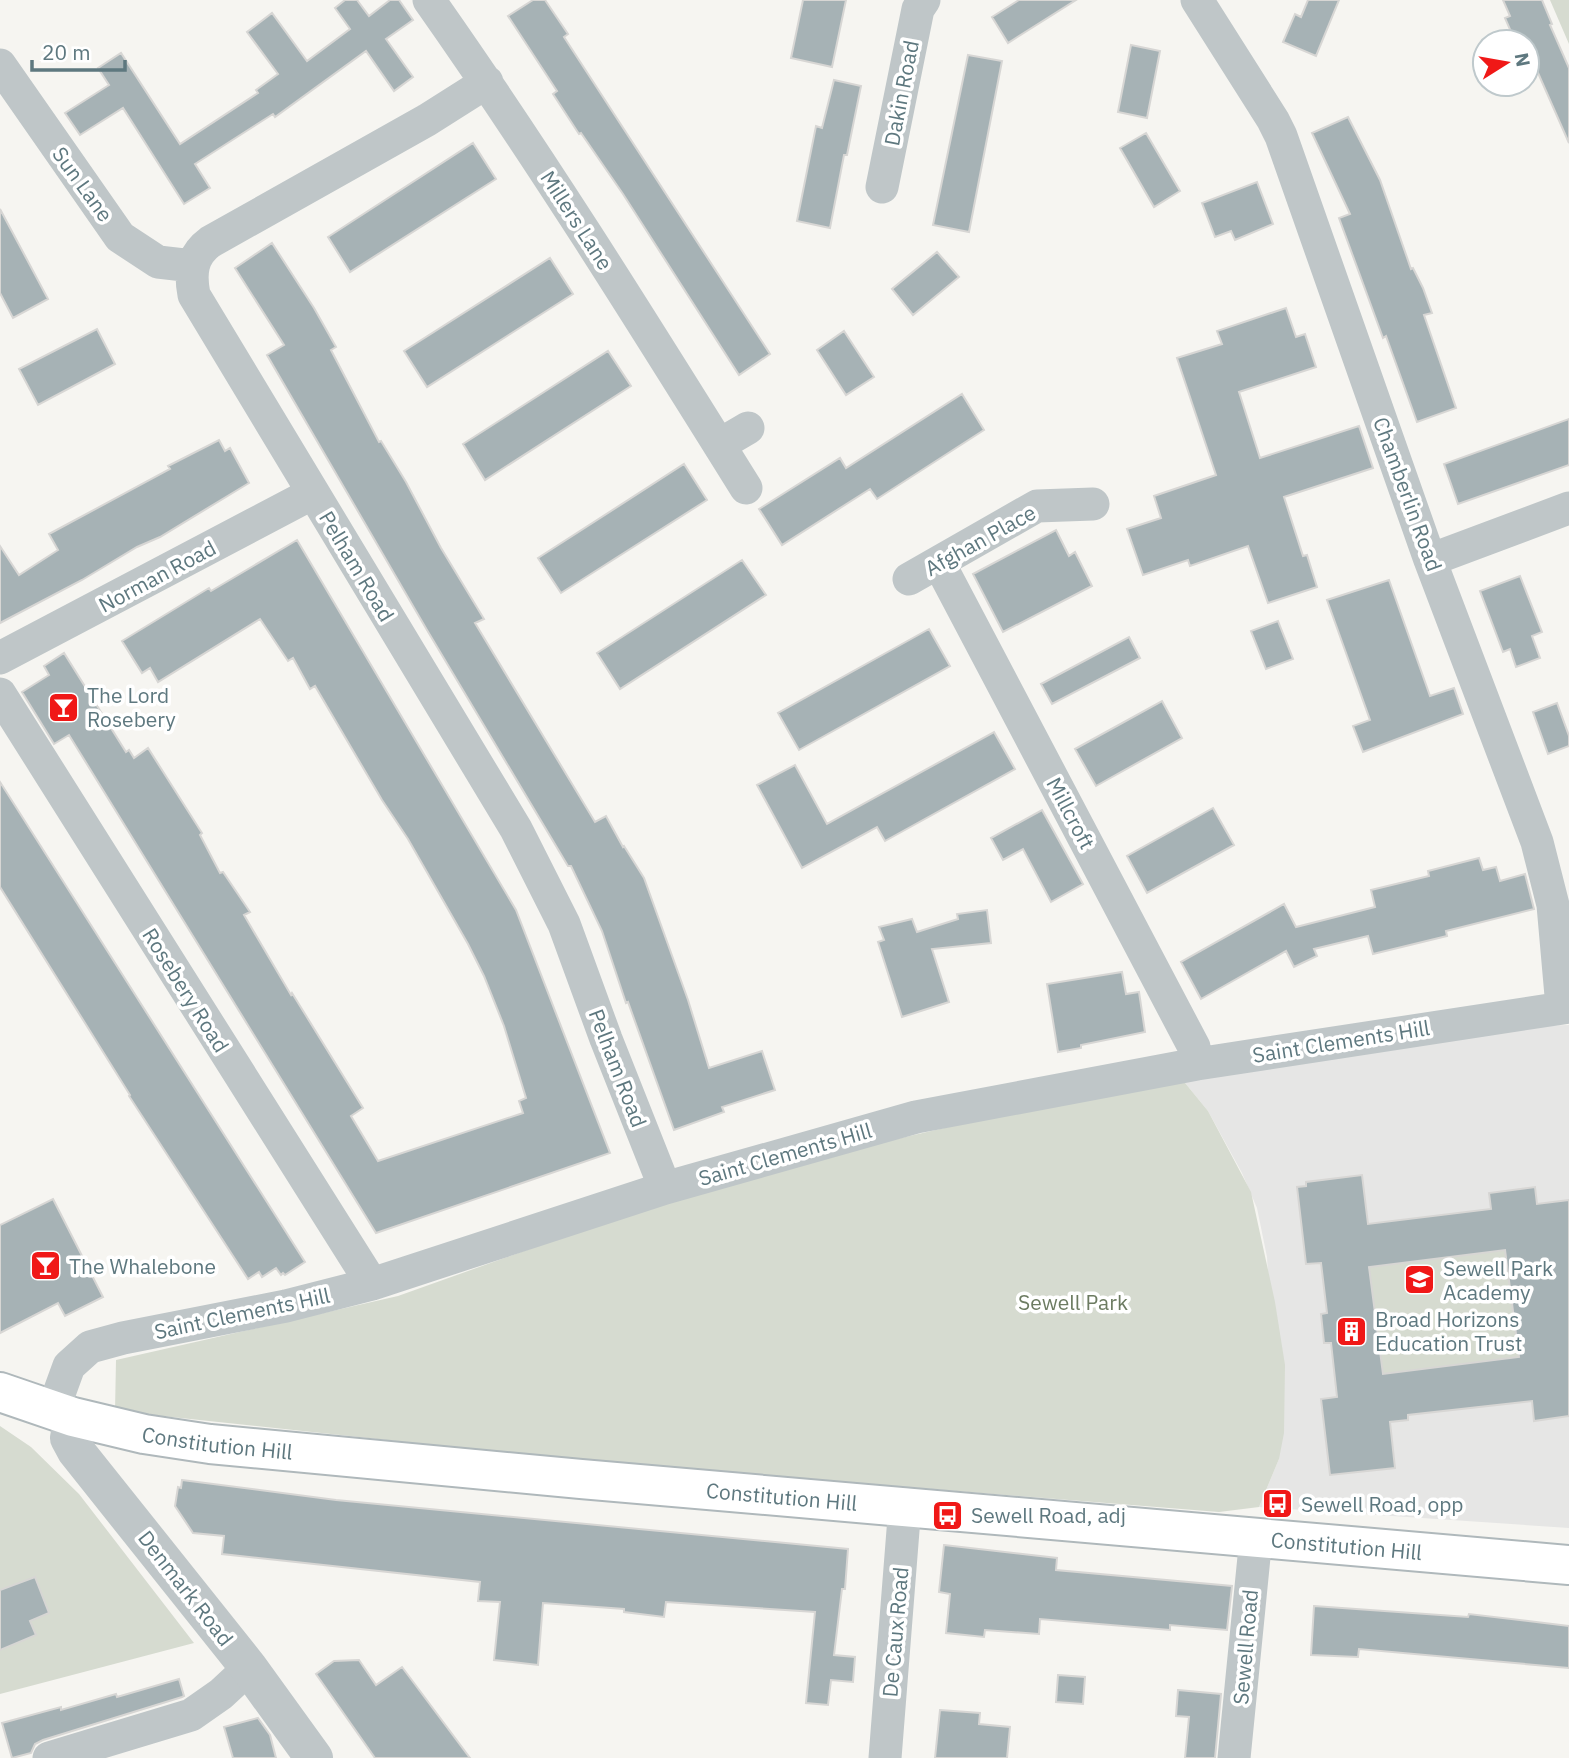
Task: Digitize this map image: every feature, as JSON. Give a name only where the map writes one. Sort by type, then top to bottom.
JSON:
[{"type":"main road","name":"Constitution Hill","points":[[0,1392],[63,1414],[144,1434],[223,1445],[1569,1564]]},
{"type":"street","name":"Millers Lane","points":[[429,0],[487,82],[593,243],[746,488]]},
{"type":"street","name":"Dakin Road","points":[[882,187],[918,9],[924,0]]},
{"type":"street","name":"Chamberlin Road","points":[[1197,0],[1281,136],[1430,559],[1536,842],[1553,905],[1565,1007]]},
{"type":"street","name":"Sun Lane","points":[[0,65],[120,237],[158,262],[193,266]]},
{"type":"street","points":[[193,266],[199,250],[210,242],[428,120],[487,82]]},
{"type":"street","name":"Pelham Road","points":[[193,266],[191,280],[194,295],[516,829],[564,924],[665,1188]]},
{"type":"street","points":[[719,445],[748,428]]},
{"type":"street","name":"Norman Road","points":[[0,658],[313,493]]},
{"type":"street","name":"Afghan Place","points":[[909,579],[1037,506],[1093,504]]},
{"type":"street","points":[[1430,559],[1569,508]]},
{"type":"street","name":"Millcroft","points":[[939,563],[1194,1047],[1197,1064]]},
{"type":"street","name":"Rosebery Road","points":[[0,694],[372,1284]]},
{"type":"street","name":"Saint Clements Hill","points":[[63,1414],[69,1366],[90,1347],[286,1306],[372,1284],[665,1188],[916,1117],[1197,1064],[1565,1007]]},
{"type":"street","name":"Denmark Road","points":[[63,1414],[69,1438],[76,1451],[249,1668],[314,1758]]},
{"type":"street","name":"De Caux Road","points":[[885,1758],[905,1505]]},
{"type":"street","name":"Sewell Road","points":[[1234,1758],[1256,1537]]},
{"type":"street","points":[[49,1758],[191,1716],[221,1694],[249,1668]]},
{"type":"shaded area","name":"Sewell Park Academy","points":[[1569,1025],[1569,1528],[1259,1507],[1279,1459],[1267,1257],[1257,1208],[1242,1173],[1208,1111],[1181,1078],[1537,1026]]},
{"type":"green space","points":[[1550,0],[1569,0],[1569,44]]},
{"type":"green space","name":"Sewell Park","points":[[1181,1078],[1208,1111],[1251,1192],[1275,1302],[1285,1365],[1284,1433],[1279,1459],[1259,1507],[1219,1512],[583,1461],[115,1411],[116,1360],[398,1296],[678,1196],[776,1167],[970,1122]]},
{"type":"green space","points":[[1505,1250],[1519,1357],[1383,1374],[1369,1267]]},
{"type":"green space","points":[[0,1426],[31,1447],[79,1494],[194,1643],[0,1694]]},
{"type":"building","points":[[345,0],[357,0],[369,16],[390,0],[399,0],[413,20],[386,39],[413,77],[394,91],[366,51],[275,117],[273,114],[195,164],[210,188],[184,204],[123,108],[80,135],[65,113],[109,85],[98,68],[121,53],[180,144],[258,93],[256,90],[278,74],[247,32],[272,13],[307,61],[350,29],[335,8]]},
{"type":"building","points":[[533,0],[545,0],[568,34],[564,37],[770,354],[739,375],[623,194],[553,94],[557,91],[508,16]]},
{"type":"building","points":[[803,0],[846,0],[832,67],[791,58]]},
{"type":"building","points":[[1019,0],[1076,0],[1008,43],[992,17]]},
{"type":"building","points":[[1308,0],[1339,0],[1316,56],[1283,42],[1295,14],[1301,17]]},
{"type":"building","points":[[1503,0],[1542,0],[1569,68],[1569,143],[1541,80],[1541,28],[1509,28],[1505,18],[1510,16]]},
{"type":"building","points":[[1131,45],[1160,51],[1147,118],[1118,112]]},
{"type":"building","points":[[968,55],[1002,61],[969,232],[933,225]]},
{"type":"building","points":[[834,80],[861,86],[830,228],[797,221],[816,126],[822,128]]},
{"type":"building","points":[[1348,117],[1380,180],[1411,269],[1413,268],[1423,288],[1432,313],[1424,315],[1456,408],[1417,422],[1339,218],[1350,214],[1312,133]]},
{"type":"building","points":[[1146,133],[1180,191],[1154,207],[1120,148]]},
{"type":"building","points":[[473,143],[496,179],[350,272],[328,237]]},
{"type":"building","points":[[1257,182],[1273,224],[1235,240],[1231,231],[1215,237],[1202,203]]},
{"type":"building","points":[[0,209],[48,299],[13,318],[0,293]]},
{"type":"building","points":[[272,243],[336,347],[331,350],[379,442],[381,441],[406,482],[441,548],[484,619],[475,623],[595,822],[606,816],[644,878],[688,1000],[709,1068],[762,1051],[775,1090],[722,1107],[724,1112],[674,1130],[602,931],[571,866],[568,866],[427,630],[267,355],[284,345],[235,268]]},
{"type":"building","points":[[937,252],[959,277],[913,315],[892,289]]},
{"type":"building","points":[[550,258],[573,294],[427,387],[404,351]]},
{"type":"building","points":[[1286,308],[1296,337],[1305,334],[1316,367],[1239,392],[1260,458],[1359,426],[1373,468],[1284,497],[1303,556],[1307,555],[1317,587],[1268,603],[1248,546],[1190,566],[1188,560],[1143,575],[1127,529],[1161,518],[1154,496],[1216,475],[1177,358],[1222,344],[1217,331]]},
{"type":"building","points":[[97,329],[115,364],[38,405],[19,369]]},
{"type":"building","points":[[844,331],[874,377],[846,395],[817,350]]},
{"type":"building","points":[[608,351],[631,386],[485,480],[463,444]]},
{"type":"building","points":[[962,394],[984,430],[877,499],[870,489],[782,545],[759,509],[840,458],[846,468]]},
{"type":"building","points":[[1569,419],[1569,465],[1458,504],[1444,464]]},
{"type":"building","points":[[219,440],[225,451],[230,448],[249,483],[160,537],[0,623],[0,546],[19,575],[58,550],[49,534]]},
{"type":"building","points":[[684,464],[707,500],[561,593],[538,558]]},
{"type":"building","points":[[1056,530],[1069,556],[1075,552],[1092,586],[1003,632],[973,574]]},
{"type":"building","points":[[297,540],[516,910],[610,1153],[376,1233],[69,735],[54,744],[22,692],[49,675],[44,666],[64,653],[126,752],[129,750],[134,758],[148,748],[202,833],[200,835],[220,873],[223,872],[250,912],[244,915],[291,995],[292,993],[363,1108],[351,1116],[378,1161],[523,1113],[519,1101],[526,1098],[504,1026],[468,944],[315,686],[310,689],[293,658],[288,661],[260,619],[158,682],[150,668],[142,673],[122,641],[209,588],[211,591]]},
{"type":"building","points":[[742,560],[766,595],[620,689],[597,653]]},
{"type":"building","points":[[1520,576],[1542,632],[1532,636],[1540,658],[1516,667],[1510,649],[1503,652],[1480,591]]},
{"type":"building","points":[[1389,580],[1430,696],[1454,688],[1463,714],[1363,752],[1353,726],[1370,720],[1327,600]]},
{"type":"building","points":[[1278,621],[1293,659],[1266,669],[1251,631]]},
{"type":"building","points":[[929,629],[950,666],[799,750],[778,713]]},
{"type":"building","points":[[1129,637],[1140,658],[1052,704],[1041,684]]},
{"type":"building","points":[[1162,701],[1182,738],[1096,786],[1075,749]]},
{"type":"building","points":[[1557,703],[1569,736],[1569,746],[1548,754],[1533,712]]},
{"type":"building","points":[[994,732],[1015,769],[885,841],[877,827],[802,868],[757,785],[795,765],[827,824]]},
{"type":"building","points":[[0,782],[305,1262],[285,1275],[281,1275],[276,1268],[262,1277],[259,1272],[248,1279],[129,1096],[0,887]]},
{"type":"building","points":[[1213,808],[1234,845],[1147,893],[1127,856]]},
{"type":"building","points":[[1042,810],[1083,884],[1051,902],[1023,849],[1003,860],[991,838]]},
{"type":"building","points":[[1479,858],[1483,870],[1496,867],[1500,881],[1525,874],[1534,909],[1446,931],[1447,936],[1373,954],[1368,936],[1314,949],[1317,956],[1294,967],[1286,951],[1201,999],[1181,962],[1284,904],[1296,927],[1375,907],[1371,890],[1429,876],[1428,871]]},
{"type":"building","points":[[987,910],[991,943],[932,949],[949,1002],[902,1017],[878,942],[884,940],[879,927],[912,919],[917,932],[958,919],[957,914]]},
{"type":"building","points":[[1122,972],[1126,994],[1139,992],[1145,1032],[1058,1052],[1047,984]]},
{"type":"building","points":[[1362,1175],[1368,1224],[1491,1209],[1489,1193],[1535,1187],[1537,1204],[1569,1200],[1569,1416],[1534,1421],[1532,1401],[1408,1415],[1408,1420],[1390,1422],[1395,1468],[1330,1475],[1321,1399],[1337,1397],[1331,1343],[1324,1343],[1321,1314],[1327,1313],[1321,1263],[1306,1264],[1297,1187],[1306,1186],[1306,1182]],"holes":[[[1505,1250],[1519,1357],[1383,1374],[1369,1267]]]},
{"type":"building","name":"The Whalebone","points":[[53,1199],[103,1297],[65,1316],[58,1303],[0,1333],[0,1225]]},
{"type":"building","points":[[182,1480],[336,1500],[848,1549],[845,1589],[842,1589],[834,1655],[855,1657],[853,1682],[831,1680],[828,1705],[806,1703],[815,1612],[666,1602],[664,1617],[624,1612],[624,1609],[543,1603],[538,1665],[494,1660],[500,1602],[478,1601],[480,1582],[222,1554],[224,1536],[193,1533],[175,1506]]},
{"type":"building","points":[[944,1545],[1057,1558],[1056,1570],[1232,1586],[1227,1630],[1170,1625],[1170,1630],[1040,1619],[1039,1634],[985,1630],[984,1637],[946,1633],[950,1594],[939,1592]]},
{"type":"building","points":[[35,1577],[49,1613],[30,1621],[36,1635],[0,1650],[0,1590]]},
{"type":"building","points":[[1314,1606],[1468,1617],[1469,1614],[1569,1626],[1569,1668],[1359,1649],[1358,1657],[1311,1655]]},
{"type":"building","points":[[359,1660],[376,1685],[402,1667],[470,1758],[375,1758],[316,1674],[334,1661]]},
{"type":"building","points":[[1058,1675],[1085,1677],[1083,1704],[1056,1702]]},
{"type":"building","points":[[179,1679],[184,1696],[182,1697],[43,1740],[35,1744],[31,1753],[12,1758],[2,1723],[116,1694],[117,1697]]},
{"type":"building","points":[[1178,1690],[1221,1694],[1215,1758],[1185,1758],[1189,1717],[1176,1716]]},
{"type":"building","points":[[940,1710],[980,1713],[979,1724],[1010,1727],[1007,1758],[935,1758]]},
{"type":"building","points":[[258,1718],[270,1735],[276,1758],[233,1758],[224,1727]]},
{"type":"place","name":"The Lord Rosebery","points":[[64,707]]},
{"type":"place","name":"The Whalebone","points":[[46,1266]]},
{"type":"place","name":"Sewell Park Academy","points":[[1420,1280]]},
{"type":"place","name":"Broad Horizons Education Trust","points":[[1352,1331]]},
{"type":"place","name":"Sewell Road, opp","points":[[1278,1504]]},
{"type":"place","name":"Sewell Road, adj","points":[[948,1515]]}]
